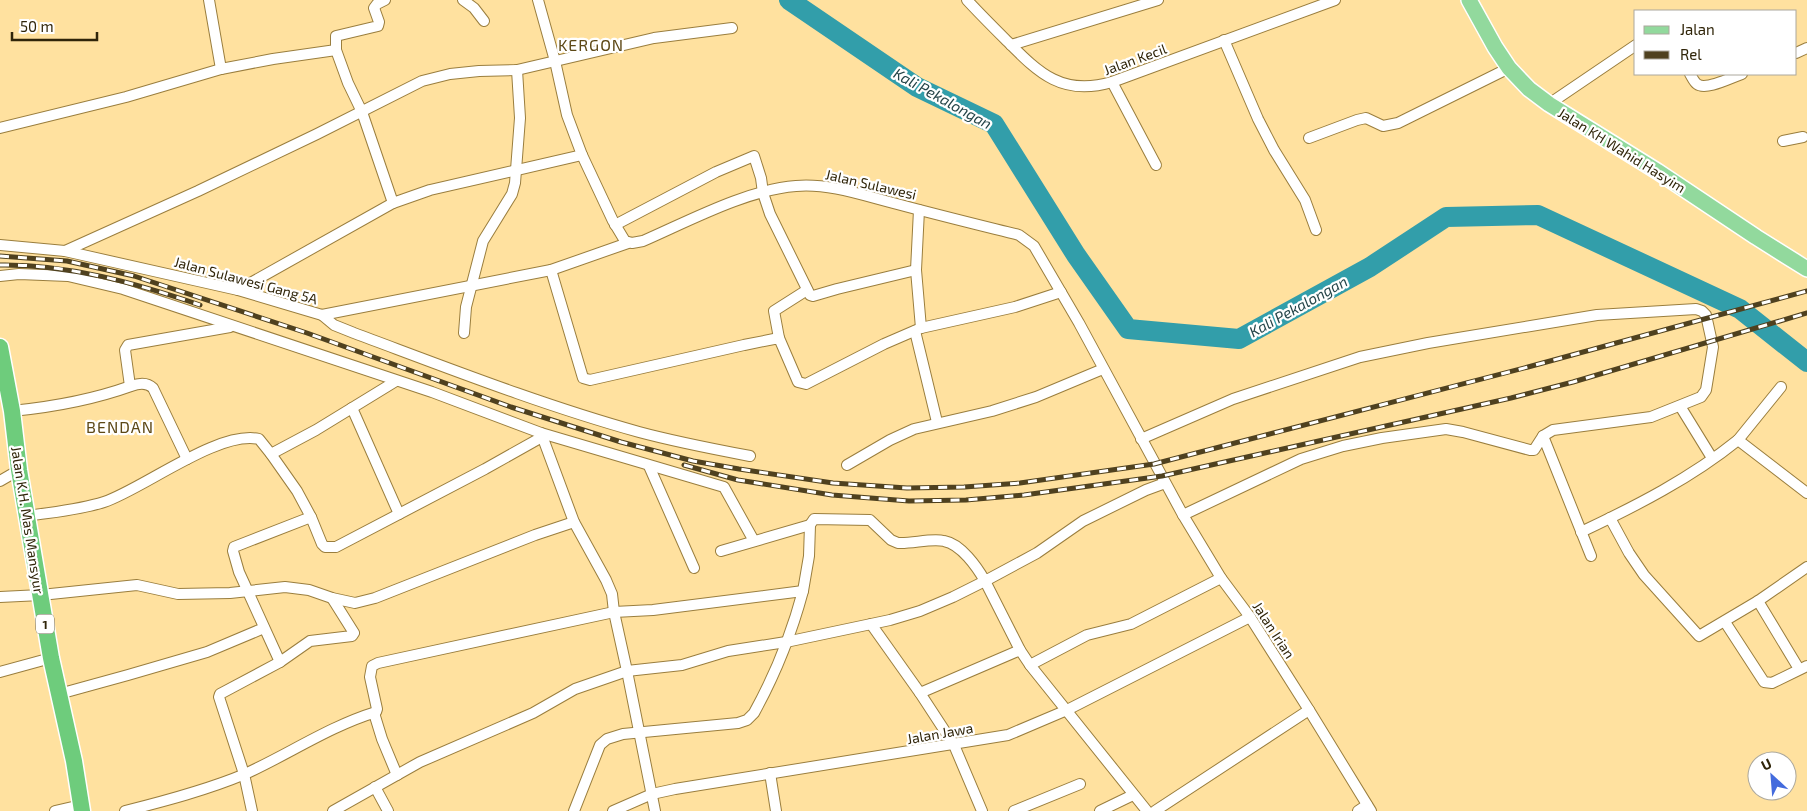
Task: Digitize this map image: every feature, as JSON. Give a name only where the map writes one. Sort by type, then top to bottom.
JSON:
[{"type":"highway","name":"Jalan K.H. Mas Mansyur","points":[[0,347],[51,658],[74,761],[82,808]]},
{"type":"highway","name":"Jalan K.H. Mas Mansyur","points":[[0,395],[14,435]]},
{"type":"main road","name":"Jalan KH Wahid Hasyim","points":[[1469,0],[1509,68],[1529,89],[1549,104],[1807,269]]},
{"type":"street","points":[[209,0],[221,69]]},
{"type":"street","points":[[385,0],[374,8],[379,22],[378,26],[336,36],[336,50],[348,83],[362,112],[393,203]]},
{"type":"street","points":[[463,0],[474,8],[484,21]]},
{"type":"street","points":[[538,0],[555,61],[567,115],[582,155],[615,225],[623,239],[628,243]]},
{"type":"street","name":"Jalan Kecil","points":[[967,0],[1011,45],[1043,74],[1061,83],[1088,86],[1112,82],[1335,0]]},
{"type":"street","points":[[1011,45],[1158,0]]},
{"type":"street","points":[[65,251],[198,191],[422,81],[435,77],[479,71],[517,70],[654,38],[732,28]]},
{"type":"street","points":[[1224,40],[1258,119],[1274,150],[1305,200],[1316,230]]},
{"type":"street","points":[[1549,104],[1634,46]]},
{"type":"street","points":[[0,128],[126,96],[221,69],[336,50]]},
{"type":"street","points":[[1309,138],[1366,118],[1383,126],[1398,123],[1509,68]]},
{"type":"street","points":[[464,333],[466,307],[483,241],[512,194],[520,118],[517,70]]},
{"type":"street","points":[[1691,75],[1696,83],[1703,86],[1710,86],[1739,75]]},
{"type":"street","points":[[1112,82],[1156,166]]},
{"type":"street","points":[[1783,141],[1806,139]]},
{"type":"street","points":[[238,290],[393,203],[430,190],[582,155]]},
{"type":"street","points":[[615,225],[716,172],[754,156],[770,214],[810,295],[814,296],[837,288],[916,270]]},
{"type":"street","name":"Jalan Sulawesi","points":[[628,243],[643,241],[733,202],[763,192],[795,186],[813,185],[860,194],[1019,235],[1034,246],[1062,292],[1154,464]]},
{"type":"street","points":[[919,210],[916,270],[918,330],[937,422]]},
{"type":"street","name":"Jalan Sulawesi Gang 5A","points":[[0,245],[65,251],[238,290],[322,315],[551,270],[628,243]]},
{"type":"street","points":[[551,270],[584,379],[590,380],[779,338]]},
{"type":"street","points":[[0,276],[19,274],[53,275],[90,280],[194,312],[432,392],[542,435],[724,487],[754,541]]},
{"type":"street","points":[[807,290],[774,311],[779,338],[798,382],[806,384],[884,344],[918,330],[1015,307],[1062,292]]},
{"type":"street","points":[[1141,440],[1233,399],[1360,357],[1428,343],[1596,315],[1696,309],[1702,311],[1706,316],[1712,354],[1704,394],[1651,417],[1553,430],[1543,436],[1534,450],[1463,432],[1446,430],[1417,432],[1343,446],[1301,459],[1183,514]]},
{"type":"street","points":[[322,315],[334,325],[354,333],[556,407],[646,434],[750,456]]},
{"type":"street","points":[[130,386],[125,350],[128,345],[232,326]]},
{"type":"street","points":[[847,465],[890,440],[914,429],[1036,397],[1103,368]]},
{"type":"street","points":[[271,454],[316,430],[396,381]]},
{"type":"street","points":[[12,411],[44,408],[82,401],[146,383],[152,387],[187,459]]},
{"type":"street","points":[[1581,532],[1680,480],[1738,440],[1781,387]]},
{"type":"street","points":[[1680,406],[1712,458]]},
{"type":"street","points":[[352,408],[399,514]]},
{"type":"street","points":[[28,516],[60,512],[105,502],[187,459],[228,442],[250,438],[259,439],[297,491],[322,544],[325,547],[336,547],[542,435]]},
{"type":"street","points":[[542,435],[574,522],[609,586],[655,811]]},
{"type":"street","points":[[1543,436],[1591,556]]},
{"type":"street","points":[[1738,440],[1807,493]]},
{"type":"street","name":"Jalan Irian","points":[[1154,464],[1221,578],[1250,617],[1369,808]]},
{"type":"street","points":[[649,466],[694,568]]},
{"type":"street","points":[[0,481],[19,470]]},
{"type":"street","points":[[333,811],[420,762],[451,747],[533,713],[575,689],[627,671],[682,665],[728,651],[786,642],[871,624],[920,611],[953,597],[1037,553],[1083,521],[1137,494],[1166,483]]},
{"type":"street","points":[[280,662],[247,591],[233,555],[234,547],[310,517]]},
{"type":"street","points":[[1610,518],[1644,575],[1699,636],[1758,601],[1807,567]]},
{"type":"street","points":[[720,551],[810,525],[818,519],[870,520],[891,540],[898,543],[945,541],[963,552],[971,560],[985,581],[1020,650],[1030,665],[1147,811]]},
{"type":"street","points":[[0,597],[137,585],[178,594],[209,594],[284,587],[318,592],[332,598],[356,603],[375,598],[535,535],[574,522]]},
{"type":"street","points":[[574,811],[600,745],[607,739],[639,732],[724,725],[747,720],[754,713],[797,615],[809,556],[810,525]]},
{"type":"street","points":[[1030,665],[1087,636],[1119,628],[1145,617],[1221,578]]},
{"type":"street","points":[[125,811],[187,794],[244,774],[299,748],[337,726],[374,713],[377,709],[370,677],[372,666],[378,663],[614,612],[653,610],[803,591]]},
{"type":"street","points":[[252,811],[244,774],[219,697],[220,694],[280,662],[310,642],[352,636],[354,634],[332,598]]},
{"type":"street","points":[[1725,622],[1764,682],[1772,683],[1803,668],[1758,601]]},
{"type":"street","name":"Jalan Jawa","points":[[613,811],[652,794],[1008,735],[1067,710],[1250,617]]},
{"type":"street","points":[[871,624],[954,745],[982,811]]},
{"type":"street","points":[[59,694],[128,676],[207,652],[264,628]]},
{"type":"street","points":[[920,693],[1020,650]]},
{"type":"street","points":[[0,672],[51,658]]},
{"type":"street","points":[[1154,811],[1309,710]]},
{"type":"street","points":[[374,713],[382,739],[397,775]]},
{"type":"street","points":[[770,773],[776,811]]},
{"type":"street","points":[[1014,811],[1080,784]]},
{"type":"street","points":[[375,787],[388,811]]},
{"type":"street","points":[[1100,811],[1133,795]]},
{"type":"street","points":[[55,811],[82,808]]},
{"type":"street","points":[[1358,811],[1369,808]]},
{"type":"waterway","name":"Kali Pekalongan","points":[[789,0],[917,87],[994,124],[1076,255],[1128,329],[1239,339],[1370,267],[1446,217],[1538,215],[1740,309],[1807,362]]},
{"type":"railway","points":[[0,256],[67,261],[134,276],[307,333],[511,407],[621,442],[693,461],[833,483],[907,488],[964,487],[1020,483],[1154,464],[1528,367],[1807,291]]},
{"type":"railway","points":[[0,265],[76,271],[127,282],[200,305]]},
{"type":"railway","points":[[684,465],[738,480],[832,495],[909,501],[966,500],[1024,495],[1162,476],[1511,398],[1573,382],[1807,313]]},
{"type":"district","name":"KERGON","points":[[591,44]]},
{"type":"district","name":"BENDAN","points":[[120,426]]}]
